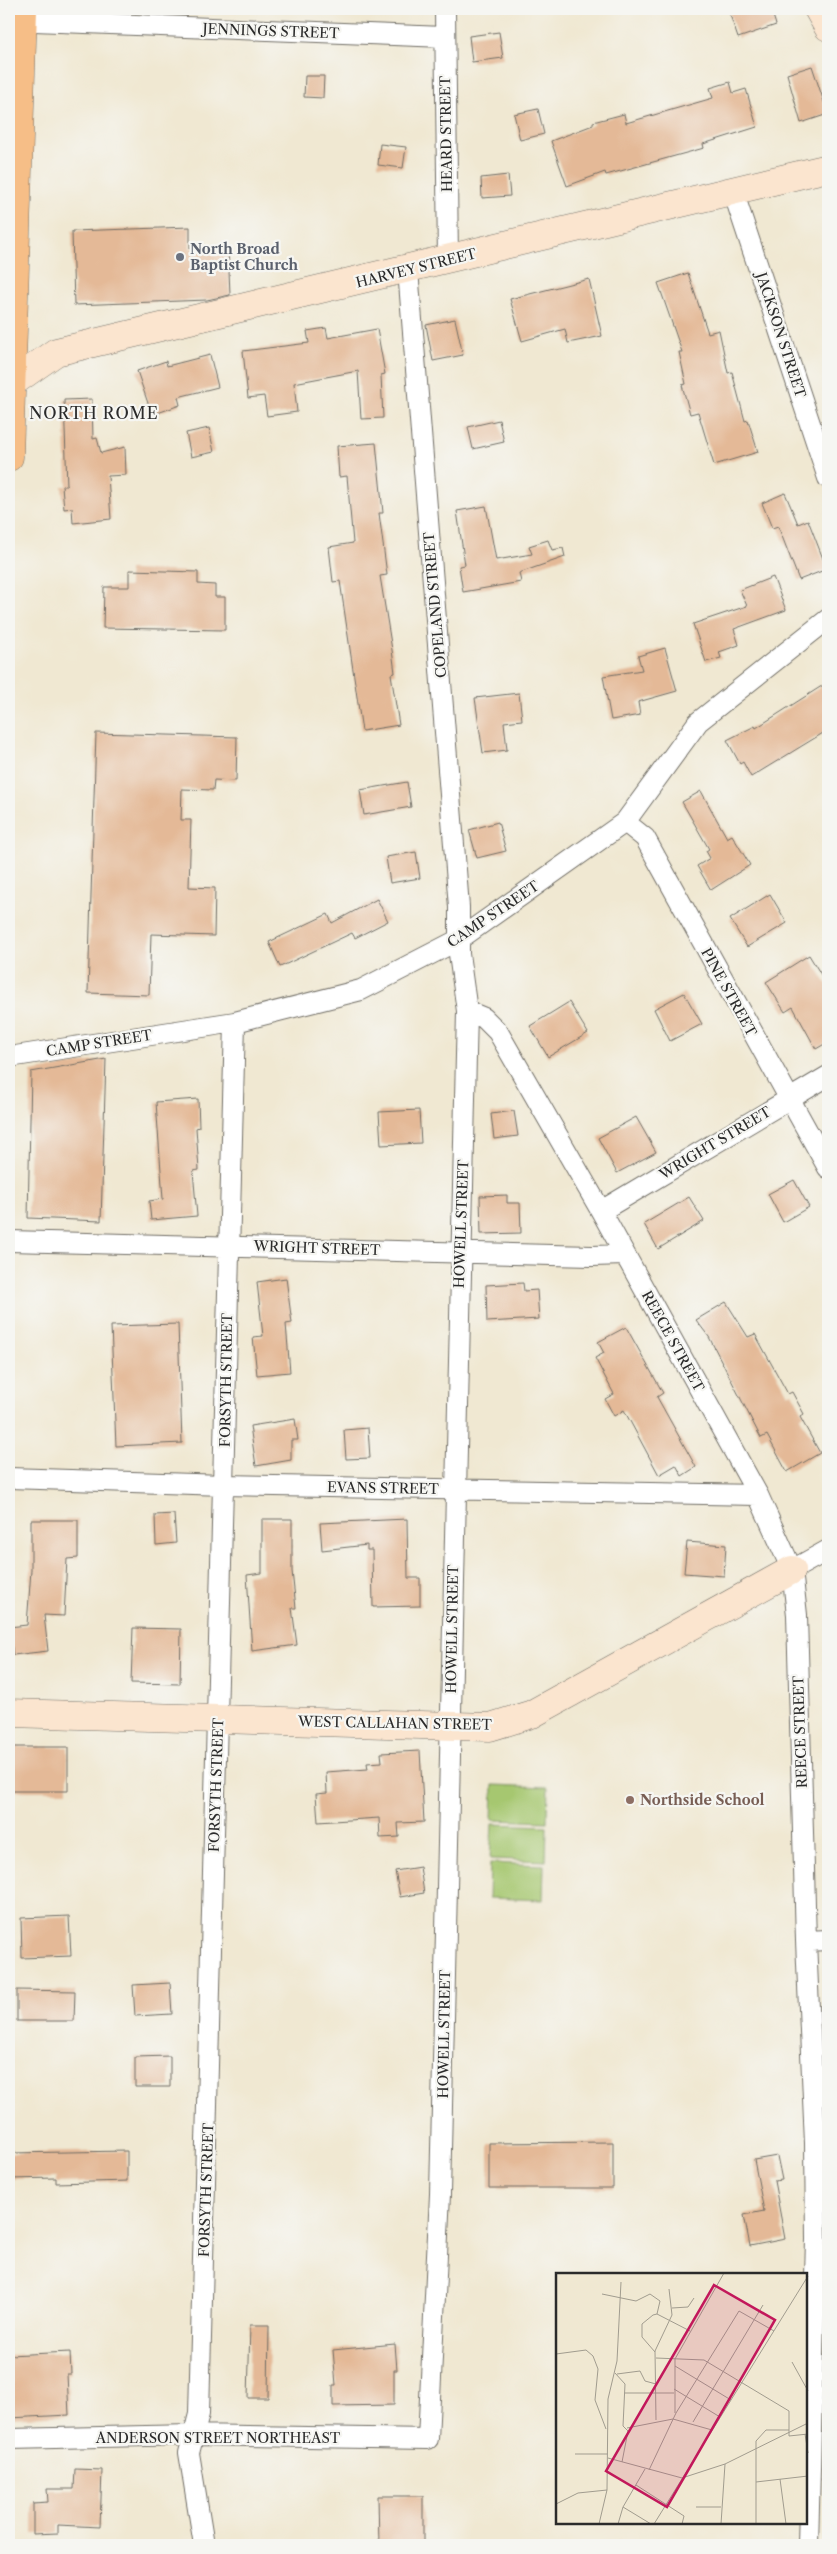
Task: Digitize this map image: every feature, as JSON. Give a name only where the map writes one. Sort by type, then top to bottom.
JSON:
[{"type":"main road","points":[[9,457],[18,16]]},
{"type":"street","name":"HEARD STREET","points":[[445,9],[448,260]]},
{"type":"street","points":[[818,9],[828,27]]},
{"type":"street","name":"JENNINGS STREET","points":[[18,16],[444,38]]},
{"type":"street","name":"HARVEY STREET","points":[[10,384],[56,352],[408,270],[828,168]]},
{"type":"street","name":"JACKSON STREET","points":[[733,192],[828,478]]},
{"type":"street","name":"COPELAND STREET","points":[[408,270],[459,907],[458,940]]},
{"type":"street","name":"CAMP STREET","points":[[9,1057],[235,1022],[361,990],[458,940],[625,822],[698,722],[828,619]]},
{"type":"street","name":"PINE STREET","points":[[625,822],[645,838],[788,1099],[828,1168]]},
{"type":"street","name":"HOWELL STREET","points":[[428,2439],[440,2194],[451,1726],[454,1489],[467,1010],[458,940]]},
{"type":"street","name":"REECE STREET","points":[[467,1010],[484,1018],[498,1032],[601,1211],[758,1495],[792,1570],[797,1615],[806,1941],[815,2143],[816,2230],[808,2545]]},
{"type":"street","name":"FORSYTH STREET","points":[[204,2545],[189,2453],[192,2435],[199,2414],[235,1022]]},
{"type":"street","name":"WRIGHT STREET","points":[[601,1211],[828,1076]]},
{"type":"street","name":"WRIGHT STREET","points":[[9,1241],[592,1256],[625,1255]]},
{"type":"street","name":"EVANS STREET","points":[[9,1478],[224,1485],[758,1495]]},
{"type":"street","name":"WEST CALLAHAN STREET","points":[[9,1713],[490,1727],[532,1714],[828,1550]]},
{"type":"street","points":[[806,1941],[828,1940]]},
{"type":"street","name":"ANDERSON STREET NORTHEAST","points":[[9,2439],[192,2435],[428,2439]]},
{"type":"green space","points":[[493,1785],[548,1787],[547,1822],[492,1820]]},
{"type":"green space","points":[[492,1824],[547,1826],[546,1861],[490,1859]]},
{"type":"green space","points":[[490,1863],[544,1865],[543,1900],[489,1898]]},
{"type":"building","points":[[728,9],[771,9],[776,25],[738,38]]},
{"type":"building","points":[[499,32],[503,58],[472,62],[469,36]]},
{"type":"building","points":[[812,66],[828,114],[801,123],[787,74]]},
{"type":"building","points":[[305,76],[324,76],[323,98],[304,97]]},
{"type":"building","points":[[730,82],[733,93],[746,89],[757,127],[703,144],[704,148],[606,175],[605,172],[567,186],[551,141],[593,125],[593,122],[624,114],[626,123],[713,98],[710,88]]},
{"type":"building","points":[[538,109],[544,134],[520,140],[514,114]]},
{"type":"building","points":[[380,144],[406,147],[403,168],[378,165]]},
{"type":"building","points":[[508,175],[510,196],[482,198],[481,178]]},
{"type":"building","points":[[190,227],[190,248],[228,246],[230,295],[207,300],[74,305],[72,231]]},
{"type":"building","points":[[688,273],[708,333],[719,330],[728,373],[732,372],[745,421],[748,420],[758,452],[714,465],[698,412],[690,414],[682,385],[686,384],[679,352],[682,352],[658,283]]},
{"type":"building","points":[[589,279],[602,336],[568,343],[565,329],[522,341],[510,299]]},
{"type":"building","points":[[455,319],[463,355],[433,361],[426,325]]},
{"type":"building","points":[[326,328],[328,338],[377,329],[385,374],[381,375],[383,418],[361,419],[358,371],[294,383],[297,412],[267,416],[264,396],[248,398],[243,351],[309,343],[307,331]]},
{"type":"building","points":[[210,355],[218,387],[178,397],[180,405],[152,415],[137,371],[166,361],[167,366]]},
{"type":"building","points":[[92,399],[93,439],[97,438],[101,453],[125,447],[126,475],[108,476],[111,519],[73,523],[72,508],[64,509],[62,486],[67,486],[64,400]]},
{"type":"building","points":[[499,420],[504,442],[473,449],[468,427]]},
{"type":"building","points":[[209,428],[214,452],[191,457],[186,433]]},
{"type":"building","points":[[376,443],[383,513],[379,513],[387,575],[380,576],[395,673],[391,674],[399,725],[362,731],[340,581],[333,582],[329,547],[353,543],[347,476],[339,477],[337,446]]},
{"type":"building","points":[[785,493],[798,524],[808,520],[827,569],[799,580],[778,526],[772,528],[762,503]]},
{"type":"building","points":[[486,506],[496,560],[532,554],[529,546],[548,540],[552,550],[563,548],[565,557],[519,573],[521,582],[463,592],[459,566],[465,565],[457,511]]},
{"type":"building","points":[[129,570],[198,572],[198,584],[215,585],[215,597],[225,597],[225,630],[103,628],[104,587],[129,587]]},
{"type":"building","points":[[773,577],[786,610],[734,629],[739,645],[719,652],[721,658],[706,662],[693,624],[747,606],[740,590]]},
{"type":"building","points":[[665,648],[677,691],[638,702],[640,715],[611,720],[603,676],[642,670],[638,656]]},
{"type":"building","points":[[828,682],[828,730],[751,777],[743,762],[740,764],[727,740],[755,726],[756,728]]},
{"type":"building","points":[[519,693],[522,720],[504,722],[507,750],[483,753],[475,698]]},
{"type":"building","points":[[96,733],[237,737],[236,781],[214,780],[213,790],[182,789],[181,820],[191,820],[189,887],[215,888],[214,936],[151,934],[149,995],[88,993]]},
{"type":"building","points":[[407,782],[411,807],[364,815],[360,790]]},
{"type":"building","points":[[701,791],[727,838],[732,835],[750,865],[711,890],[697,866],[710,858],[706,851],[709,849],[682,802]]},
{"type":"building","points":[[498,822],[506,851],[477,858],[469,830]]},
{"type":"building","points":[[416,852],[420,878],[390,883],[386,857]]},
{"type":"building","points":[[770,894],[787,923],[747,947],[730,919]]},
{"type":"building","points":[[377,899],[388,921],[355,938],[352,933],[280,967],[269,942],[328,914],[332,923]]},
{"type":"building","points":[[809,955],[828,986],[828,1042],[816,1049],[793,1007],[785,1012],[766,982]]},
{"type":"building","points":[[684,993],[702,1024],[670,1041],[654,1009]]},
{"type":"building","points":[[569,1002],[588,1033],[548,1057],[530,1026]]},
{"type":"building","points":[[106,1059],[101,1221],[28,1218],[31,1072]]},
{"type":"building","points":[[198,1099],[199,1127],[196,1128],[199,1170],[193,1171],[197,1216],[151,1220],[149,1201],[163,1199],[156,1102]]},
{"type":"building","points":[[419,1110],[421,1143],[381,1145],[379,1112]]},
{"type":"building","points":[[514,1111],[518,1136],[494,1139],[491,1114]]},
{"type":"building","points":[[636,1117],[656,1152],[617,1173],[598,1138]]},
{"type":"building","points":[[794,1180],[809,1207],[783,1222],[768,1194]]},
{"type":"building","points":[[507,1195],[507,1203],[520,1203],[521,1233],[481,1234],[480,1196]]},
{"type":"building","points":[[689,1197],[704,1221],[658,1249],[644,1224]]},
{"type":"building","points":[[286,1278],[292,1323],[286,1324],[290,1372],[257,1375],[253,1337],[263,1336],[257,1282]]},
{"type":"building","points":[[523,1283],[524,1291],[537,1290],[539,1319],[487,1322],[486,1285]]},
{"type":"building","points":[[726,1302],[748,1337],[755,1334],[788,1394],[792,1392],[804,1414],[800,1417],[820,1453],[787,1472],[767,1435],[761,1438],[709,1337],[696,1320]]},
{"type":"building","points":[[178,1324],[182,1443],[116,1446],[111,1326]]},
{"type":"building","points":[[626,1327],[663,1393],[657,1397],[696,1467],[682,1476],[676,1465],[659,1475],[624,1410],[614,1416],[605,1399],[614,1394],[595,1358],[604,1353],[598,1342]]},
{"type":"building","points":[[295,1419],[298,1440],[291,1440],[291,1460],[256,1466],[250,1426]]},
{"type":"building","points":[[368,1428],[370,1458],[346,1459],[344,1430]]},
{"type":"building","points":[[174,1514],[176,1543],[156,1545],[155,1515]]},
{"type":"building","points":[[262,1519],[292,1519],[292,1571],[296,1608],[292,1608],[297,1645],[252,1651],[247,1575],[262,1573]]},
{"type":"building","points":[[407,1519],[408,1578],[420,1578],[420,1606],[373,1607],[372,1550],[367,1550],[367,1545],[322,1550],[320,1523]]},
{"type":"building","points":[[31,1520],[78,1520],[78,1558],[67,1559],[64,1616],[44,1615],[48,1651],[13,1655],[9,1627],[27,1625],[31,1570]]},
{"type":"building","points":[[687,1542],[726,1545],[724,1576],[684,1573]]},
{"type":"building","points":[[133,1628],[181,1629],[180,1684],[131,1683]]},
{"type":"building","points":[[9,1747],[68,1747],[68,1791],[9,1791]]},
{"type":"building","points":[[420,1751],[424,1822],[398,1823],[399,1837],[380,1838],[379,1818],[318,1822],[316,1794],[327,1793],[326,1772],[368,1769],[367,1763],[382,1762],[381,1753]]},
{"type":"building","points":[[420,1867],[424,1893],[400,1897],[395,1871]]},
{"type":"building","points":[[69,1916],[71,1956],[22,1958],[21,1918]]},
{"type":"building","points":[[170,1983],[172,2014],[135,2016],[133,1985]]},
{"type":"building","points":[[17,1990],[75,1991],[74,2021],[17,2021]]},
{"type":"building","points":[[170,2056],[170,2087],[135,2087],[135,2057]]},
{"type":"building","points":[[613,2142],[613,2188],[489,2188],[489,2143]]},
{"type":"building","points":[[127,2151],[127,2181],[56,2183],[56,2178],[9,2179],[9,2153]]},
{"type":"building","points":[[777,2156],[782,2180],[774,2181],[785,2239],[750,2246],[744,2215],[764,2211],[754,2160]]},
{"type":"building","points":[[250,2325],[269,2325],[268,2398],[248,2398]]},
{"type":"building","points":[[395,2344],[397,2370],[394,2370],[394,2405],[333,2406],[333,2385],[336,2385],[333,2350]]},
{"type":"building","points":[[70,2352],[71,2374],[67,2374],[69,2415],[9,2418],[9,2355]]},
{"type":"building","points":[[75,2469],[102,2470],[100,2527],[58,2525],[58,2533],[33,2534],[33,2503],[48,2502],[47,2489],[74,2489]]},
{"type":"building","points":[[378,2496],[423,2496],[423,2545],[379,2545]]},
{"type":"place","name":"North Broad Baptist Church","points":[[180,257]]},
{"type":"place","name":"Northside School","points":[[630,1800]]},
{"type":"district","name":"NORTH ROME","points":[[94,413]]}]
